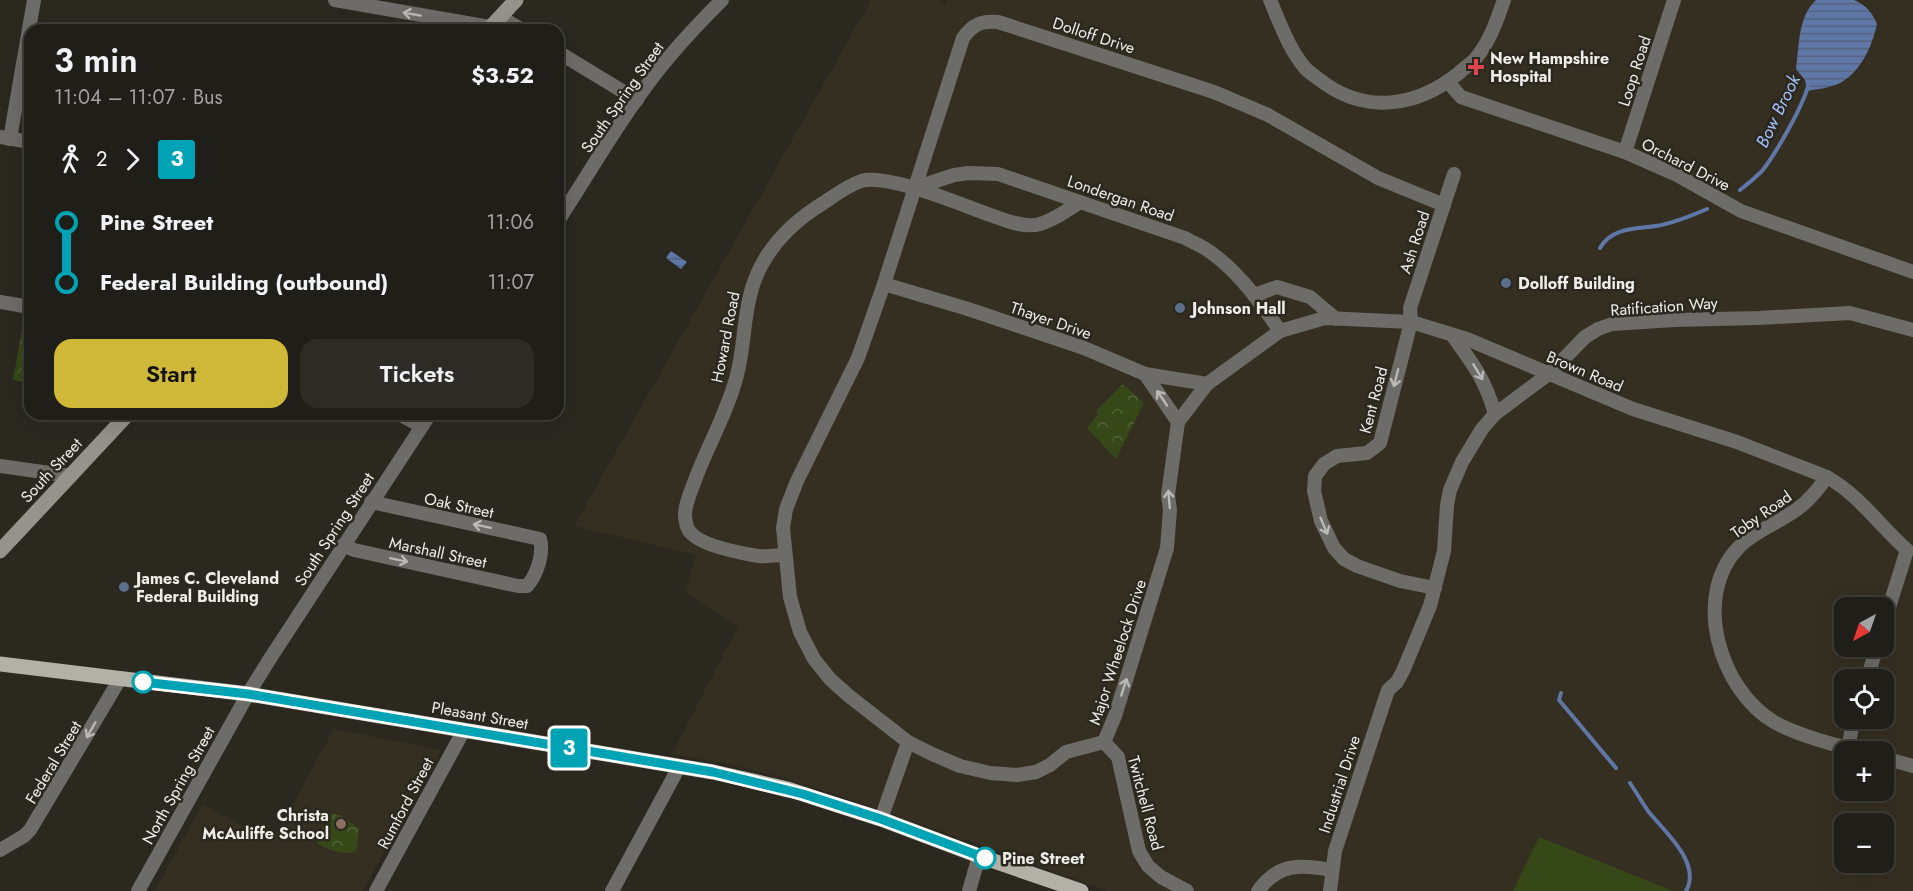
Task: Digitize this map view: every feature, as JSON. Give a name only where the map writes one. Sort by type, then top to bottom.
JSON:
[{"type":"main road","points":[[494,24],[516,0]]},
{"type":"main road","name":"South Street","points":[[0,551],[122,420]]},
{"type":"main road","name":"Pleasant Street","points":[[0,664],[248,694],[713,772],[788,789],[881,819],[1081,891]]},
{"type":"street","points":[[29,24],[34,0]]},
{"type":"street","points":[[335,0],[487,24]]},
{"type":"street","name":"South Spring Street","points":[[564,212],[637,99],[689,33],[722,0]]},
{"type":"street","points":[[1269,0],[1291,48],[1306,69],[1329,87],[1352,98],[1381,105],[1410,100],[1448,82],[1476,58],[1493,31],[1504,0]]},
{"type":"street","name":"Loop Road","points":[[1625,152],[1674,0]]},
{"type":"street","name":"Dolloff Drive","points":[[850,377],[884,284],[963,38],[970,27],[983,21],[998,22],[1214,92],[1276,120],[1378,178],[1444,205]]},
{"type":"street","points":[[24,48],[5,138],[24,141]]},
{"type":"street","points":[[564,56],[637,99]]},
{"type":"street","name":"Orchard Drive","points":[[1448,82],[1461,97],[1625,152],[1675,174],[1741,210],[1913,272]]},
{"type":"street","name":"Londergan Road","points":[[915,188],[954,175],[998,174],[1185,238],[1212,252],[1224,262],[1254,295],[1280,331]]},
{"type":"street","name":"Ash Road","points":[[1411,322],[1410,308],[1454,174]]},
{"type":"street","name":"Howard Road","points":[[785,555],[760,556],[701,541],[689,532],[685,517],[687,502],[737,375],[745,314],[753,284],[766,257],[784,232],[796,221],[847,188],[861,181],[877,179],[915,188],[976,211],[1023,225],[1040,224],[1080,202]]},
{"type":"street","name":"Thayer Drive","points":[[884,284],[1084,348],[1145,374],[1207,384]]},
{"type":"street","points":[[1254,295],[1277,287],[1310,297],[1336,319]]},
{"type":"street","points":[[0,302],[24,306]]},
{"type":"street","name":"Ratification Way","points":[[1388,690],[1397,682],[1403,671],[1430,606],[1443,551],[1450,490],[1462,462],[1482,429],[1495,414],[1550,373],[1585,337],[1612,324],[1850,313],[1913,330]]},
{"type":"street","name":"Brown Road","points":[[1178,422],[1207,384],[1280,331],[1325,318],[1411,322],[1452,335],[1550,373],[1634,409],[1735,441],[1827,477],[1858,499],[1878,523],[1907,550],[1892,597]]},
{"type":"street","name":"Kent Road","points":[[1411,322],[1380,443],[1367,453],[1337,456],[1324,464],[1314,476],[1314,491],[1321,521],[1334,548],[1344,559],[1357,566],[1400,580],[1435,588]]},
{"type":"street","points":[[1452,335],[1481,376],[1495,414]]},
{"type":"street","points":[[1145,374],[1178,422]]},
{"type":"street","name":"Major Wheelock Drive","points":[[850,377],[797,481],[786,510],[783,528],[785,555],[794,612],[800,632],[814,659],[830,679],[908,742],[960,766],[990,772],[1017,775],[1036,772],[1050,765],[1066,752],[1104,742],[1115,716],[1167,548],[1170,510],[1168,495],[1178,422]]},
{"type":"street","points":[[410,420],[421,426]]},
{"type":"street","name":"South Spring Street","points":[[248,694],[426,420]]},
{"type":"street","points":[[0,466],[71,476]]},
{"type":"street","name":"Toby Road","points":[[1827,477],[1816,493],[1798,509],[1754,535],[1739,547],[1722,573],[1717,588],[1714,619],[1721,649],[1733,677],[1756,707],[1774,722],[1834,743]]},
{"type":"street","name":"Oak Street","points":[[371,502],[540,539],[542,546],[538,563],[532,580],[527,586]]},
{"type":"street","name":"Marshall Street","points":[[343,545],[354,550],[412,563],[527,586]]},
{"type":"street","name":"Federal Street","points":[[0,850],[30,830],[120,679]]},
{"type":"street","name":"Industrial Drive","points":[[1330,891],[1335,851],[1388,690]]},
{"type":"street","name":"North Spring Street","points":[[138,891],[248,694]]},
{"type":"street","name":"Rumford Street","points":[[376,891],[464,730]]},
{"type":"street","points":[[881,819],[908,742]]},
{"type":"street","name":"Twitchell Road","points":[[1104,742],[1118,757],[1138,851],[1148,866],[1161,878],[1187,891]]},
{"type":"street","points":[[1894,761],[1913,766]]},
{"type":"street","points":[[612,891],[679,767]]},
{"type":"street","points":[[969,891],[979,856]]},
{"type":"street","points":[[1258,891],[1275,874],[1288,868],[1302,866],[1332,870]]},
{"type":"shaded area","points":[[871,0],[939,0],[945,4],[947,0],[1913,0],[1913,891],[1108,891],[850,799],[787,779],[672,754],[738,626],[685,592],[696,555],[574,526]]},
{"type":"shaded area","name":"Christa McAuliffe School","points":[[334,729],[441,750],[363,891],[155,891],[202,804],[272,842]]},
{"type":"green space","points":[[24,318],[24,382],[13,380]]},
{"type":"green space","points":[[1123,384],[1144,403],[1116,459],[1087,428],[1098,414],[1096,411]]},
{"type":"green space","points":[[331,813],[341,816],[359,828],[356,851],[341,853],[317,843],[317,838]]},
{"type":"green space","points":[[1539,837],[1673,891],[1513,891]]},
{"type":"water","points":[[1816,0],[1854,0],[1868,9],[1877,24],[1869,49],[1854,72],[1836,85],[1807,91],[1805,80],[1796,69],[1803,23],[1806,14]]},
{"type":"water","points":[[671,251],[687,262],[681,269],[666,258]]},
{"type":"waterway","name":"Bow Brook","points":[[1740,190],[1762,171],[1774,154],[1795,117],[1808,86]]},
{"type":"waterway","name":"Bow Brook","points":[[1600,248],[1605,241],[1618,233],[1669,223],[1707,209]]},
{"type":"waterway","name":"Bow Brook","points":[[1561,693],[1559,700],[1616,768]]},
{"type":"waterway","name":"Bow Brook","points":[[1630,783],[1648,811],[1679,848],[1685,859],[1690,880],[1686,891]]},
{"type":"bus line","name":"3","points":[[143,682],[248,694],[713,772],[788,789],[881,819],[985,858]]},
{"type":"place","name":"New Hampshire Hospital","points":[[1476,67]]},
{"type":"place","name":"Dolloff Building","points":[[1506,283]]},
{"type":"place","name":"Johnson Hall","points":[[1180,308]]},
{"type":"place","name":"James C. Cleveland Federal Building","points":[[124,587]]},
{"type":"place","name":"Christa McAuliffe School","points":[[341,824]]},
{"type":"place","name":"Pine Street","points":[[985,858]]}]
